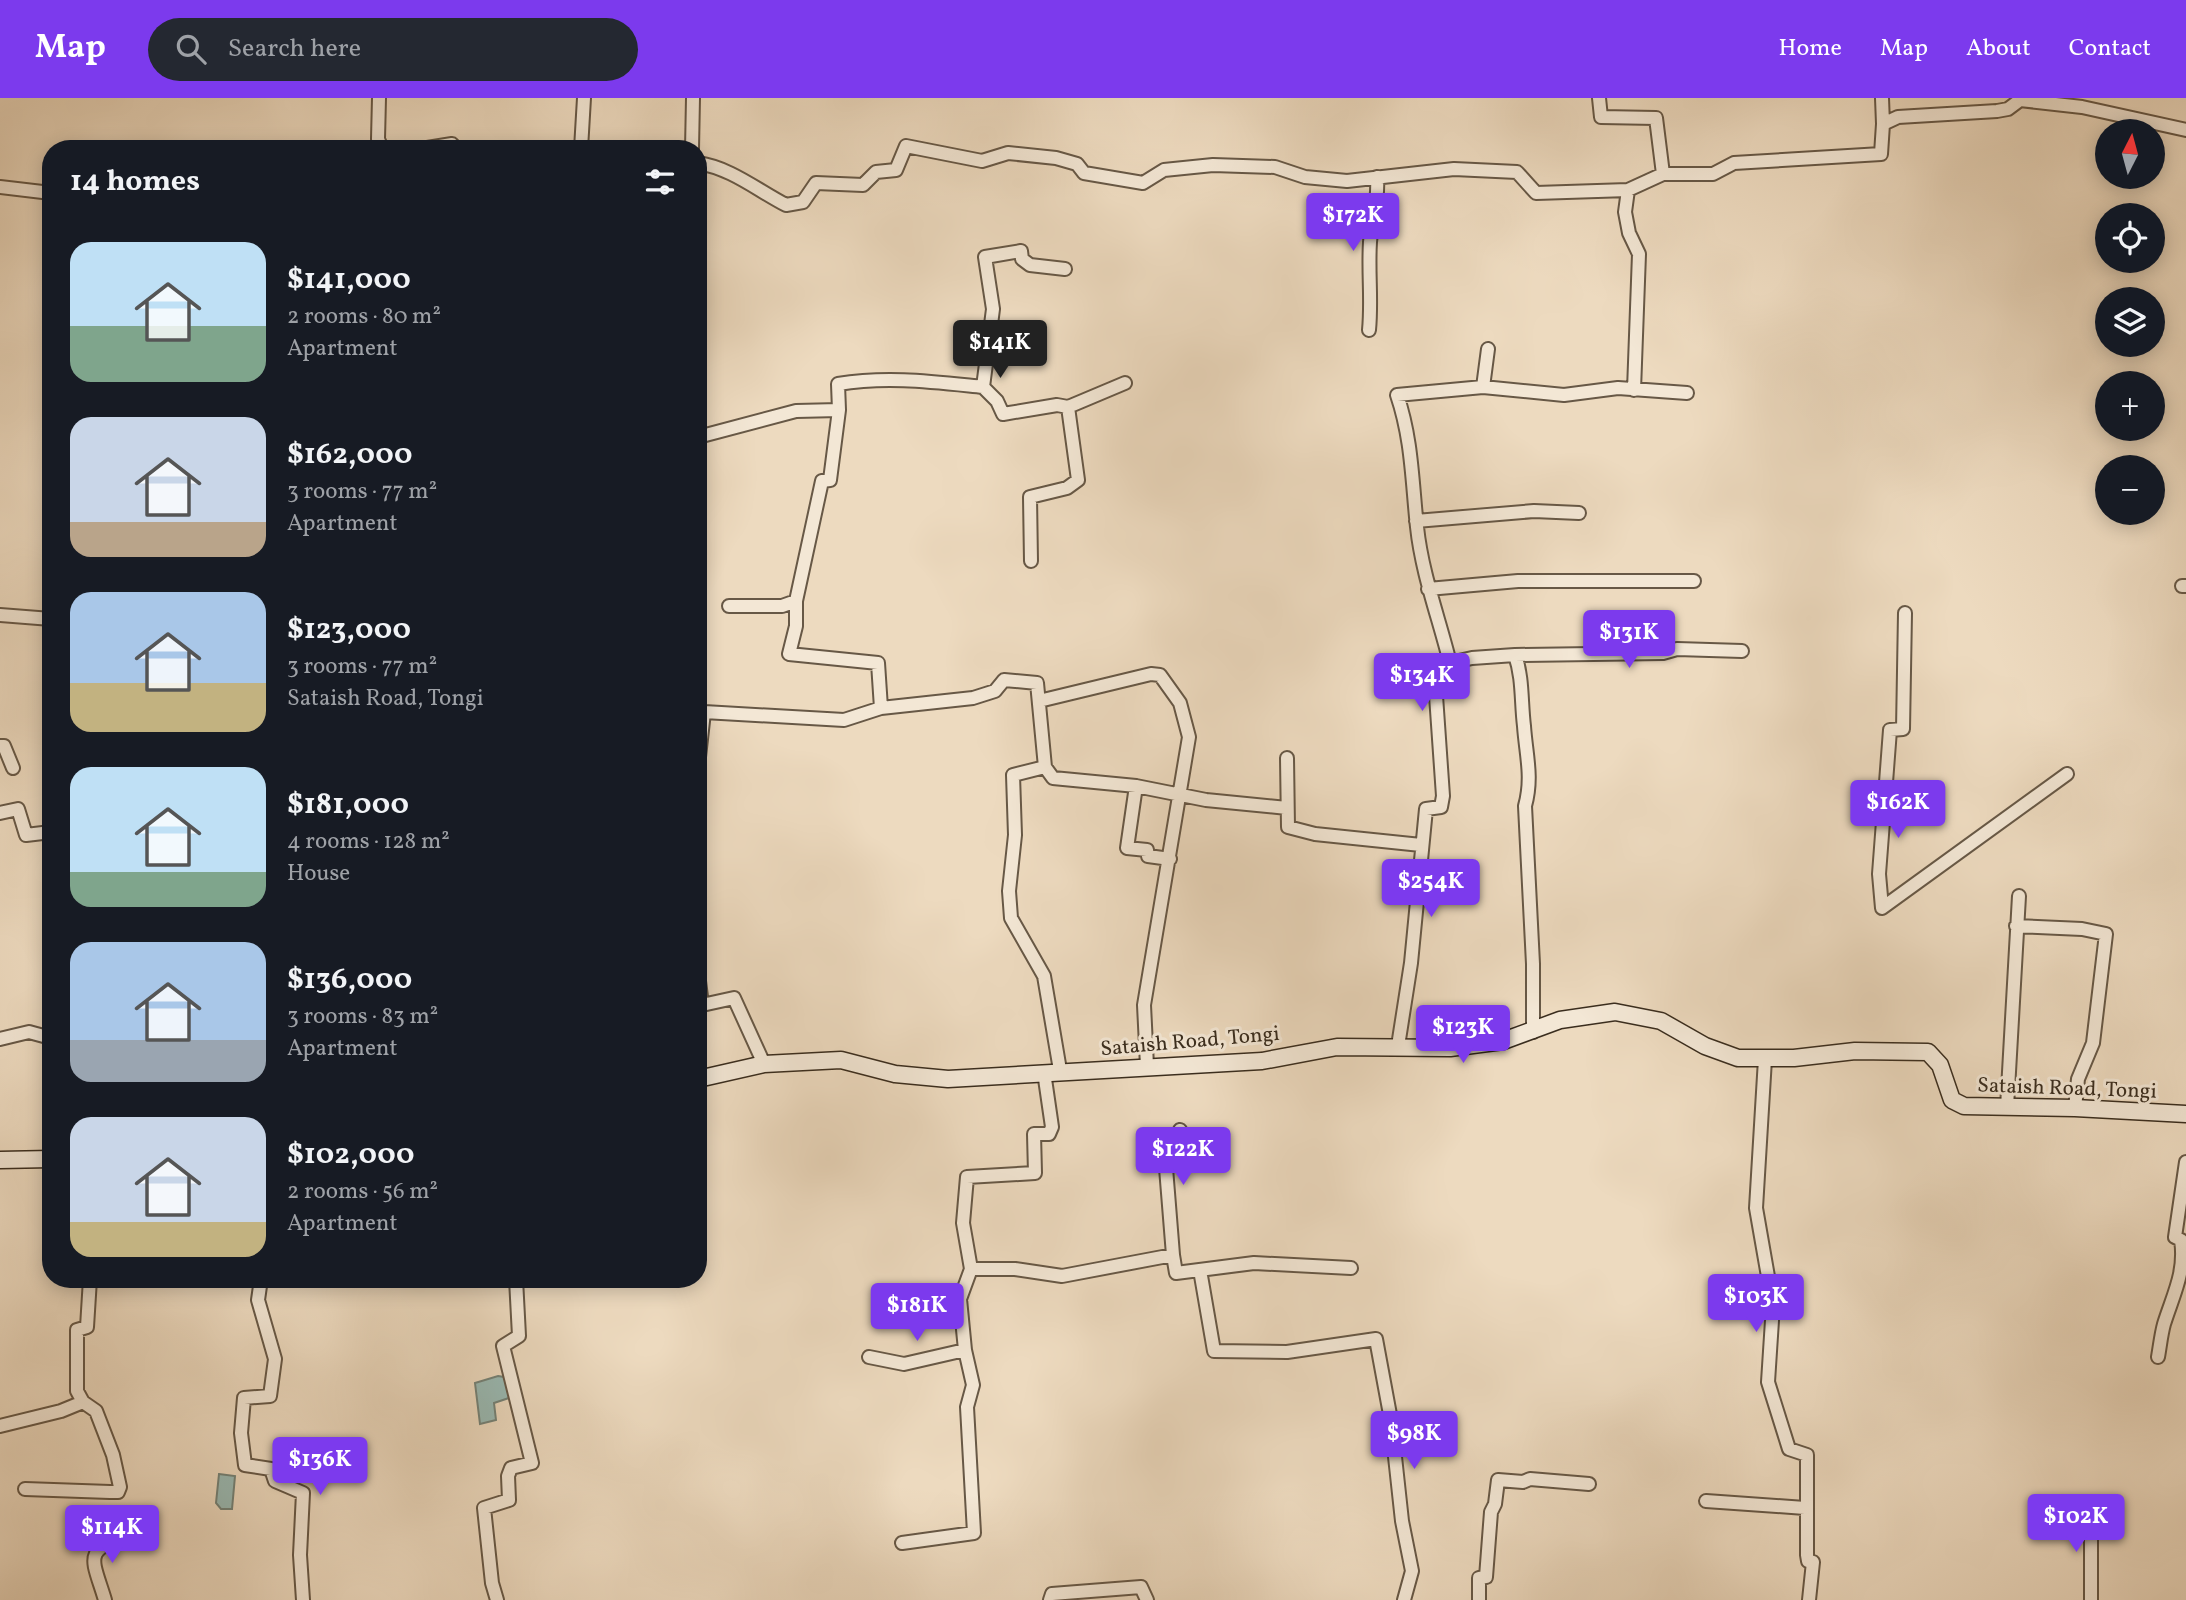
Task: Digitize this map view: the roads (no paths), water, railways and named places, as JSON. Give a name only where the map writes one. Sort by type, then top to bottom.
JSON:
[{"type":"street","points":[[378,140],[379,98]]},
{"type":"street","points":[[582,140],[584,98]]},
{"type":"street","points":[[692,140],[693,98]]},
{"type":"street","points":[[1599,98],[1601,117],[1656,118],[1663,174]]},
{"type":"street","points":[[707,164],[732,173],[786,205],[803,202],[816,183],[863,185],[876,172],[896,170],[906,146],[982,161],[1009,153],[1056,158],[1077,164],[1084,173],[1143,183],[1164,170],[1213,165],[1275,167],[1305,177],[1347,181],[1454,169],[1485,170],[1517,172],[1535,193],[1628,190],[1663,174],[1713,174],[1734,163],[1881,154],[1882,98]]},
{"type":"street","points":[[1883,124],[1912,115],[2008,109],[2025,100],[2082,107],[2186,131]]},
{"type":"street","points":[[1369,330],[1373,300],[1370,239],[1375,223],[1377,177]]},
{"type":"street","points":[[0,187],[42,192]]},
{"type":"street","points":[[1628,190],[1625,212],[1629,233],[1639,254],[1634,390]]},
{"type":"street","points":[[983,387],[993,309],[985,257],[1021,251],[1022,259],[1031,265],[1065,269]]},
{"type":"street","points":[[1483,387],[1488,349]]},
{"type":"street","points":[[881,708],[878,663],[789,654],[796,626],[796,601],[822,481],[830,480],[839,410],[838,384],[918,379],[983,387],[997,401],[1003,414],[1057,405],[1068,407],[1125,383]]},
{"type":"street","points":[[1450,663],[1428,589],[1416,521],[1407,425],[1396,395],[1483,387],[1564,395],[1618,388],[1687,393]]},
{"type":"street","points":[[1031,561],[1030,497],[1067,488],[1078,480],[1068,407]]},
{"type":"street","points":[[707,435],[796,411],[839,410]]},
{"type":"street","points":[[1416,521],[1534,511],[1579,513]]},
{"type":"street","points":[[1428,589],[1543,581],[1694,581]]},
{"type":"street","points":[[729,606],[782,606],[796,601]]},
{"type":"street","points":[[1905,613],[1903,729],[1889,730],[1879,874],[1882,908],[2067,774]]},
{"type":"street","points":[[0,615],[42,618]]},
{"type":"street","points":[[1398,1046],[1411,963],[1426,809],[1441,807],[1443,796],[1434,667],[1472,658],[1515,655],[1663,653],[1677,649],[1742,651]]},
{"type":"street","points":[[1515,655],[1520,671],[1524,728],[1530,761],[1530,786],[1524,806],[1533,964],[1533,1032]]},
{"type":"street","points":[[1039,701],[1151,674],[1160,675],[1180,703],[1189,737],[1144,1005],[1147,1066]]},
{"type":"street","points":[[707,711],[844,720],[881,708],[973,698],[995,691],[1004,680],[1037,683],[1045,767],[1053,778],[1136,786],[1217,801],[1287,808]]},
{"type":"street","points":[[0,746],[4,746],[13,768]]},
{"type":"street","points":[[1287,758],[1288,827],[1315,834],[1421,845]]},
{"type":"street","points":[[902,1543],[974,1533],[967,1407],[973,1385],[965,1350],[960,1299],[971,1269],[962,1223],[967,1177],[1035,1173],[1034,1134],[1049,1134],[1052,1127],[1052,1071],[1044,976],[1011,918],[1009,891],[1015,835],[1013,775],[1045,767]]},
{"type":"street","points":[[1136,786],[1128,848],[1147,850],[1148,856],[1170,859]]},
{"type":"street","points":[[0,813],[18,809],[26,835],[42,833]]},
{"type":"street","points":[[2007,1107],[2019,896]]},
{"type":"street","points":[[2016,926],[2082,929],[2106,934],[2095,1030],[2078,1079],[2075,1108]]},
{"type":"street","points":[[707,1004],[734,998],[764,1064]]},
{"type":"street","name":"Sataish Road, Tongi","points":[[707,1077],[764,1064],[841,1060],[926,1078],[1052,1071],[1100,1072],[1147,1066],[1262,1061],[1337,1047],[1450,1048],[1503,1041],[1560,1020],[1591,1014],[1639,1015],[1661,1021],[1722,1054],[1765,1059],[1855,1051],[1927,1052],[1940,1065],[1957,1104],[2186,1115]]},
{"type":"street","points":[[0,1039],[29,1032],[42,1036]]},
{"type":"street","points":[[1765,1059],[1756,1208],[1773,1306],[1768,1382],[1789,1449],[1807,1455],[1805,1508],[1808,1561],[1813,1562],[1809,1600]]},
{"type":"street","points":[[1180,1130],[1183,1149],[1166,1168],[1176,1273],[1254,1263],[1351,1268]]},
{"type":"street","points":[[0,1160],[42,1159]]},
{"type":"street","points":[[2158,1357],[2164,1325],[2179,1289],[2184,1255],[2181,1240],[2175,1237],[2186,1162]]},
{"type":"street","points":[[971,1269],[1015,1269],[1062,1276],[1173,1255]]},
{"type":"street","points":[[1200,1270],[1213,1351],[1287,1352],[1376,1339],[1391,1420],[1402,1521],[1412,1571],[1404,1600]]},
{"type":"street","points":[[25,1489],[118,1492],[113,1455],[96,1411],[83,1402],[75,1379],[77,1330],[87,1327],[89,1288]]},
{"type":"street","points":[[260,1288],[258,1300],[275,1359],[270,1396],[244,1398],[241,1433],[244,1465],[271,1469],[275,1481],[303,1493],[300,1555],[303,1600]]},
{"type":"street","points":[[498,1600],[492,1583],[484,1508],[509,1500],[508,1476],[511,1468],[532,1463],[503,1346],[519,1336],[516,1288]]},
{"type":"street","points":[[869,1357],[904,1364],[965,1350]]},
{"type":"street","points":[[0,1426],[61,1411],[83,1402]]},
{"type":"street","points":[[1479,1600],[1479,1578],[1486,1577],[1491,1512],[1495,1504],[1497,1480],[1524,1482],[1530,1479],[1589,1484]]},
{"type":"street","points":[[1706,1501],[1805,1508]]},
{"type":"street","points":[[2091,1507],[2091,1600]]},
{"type":"street","points":[[105,1600],[93,1560],[96,1551],[103,1544],[130,1534]]},
{"type":"street","points":[[1050,1600],[1052,1594],[1141,1587],[1147,1600]]},
{"type":"water","points":[[498,1376],[504,1377],[512,1397],[494,1403],[496,1420],[480,1424],[475,1383]]},
{"type":"water","points":[[219,1474],[235,1476],[232,1509],[221,1509],[216,1503]]}]
